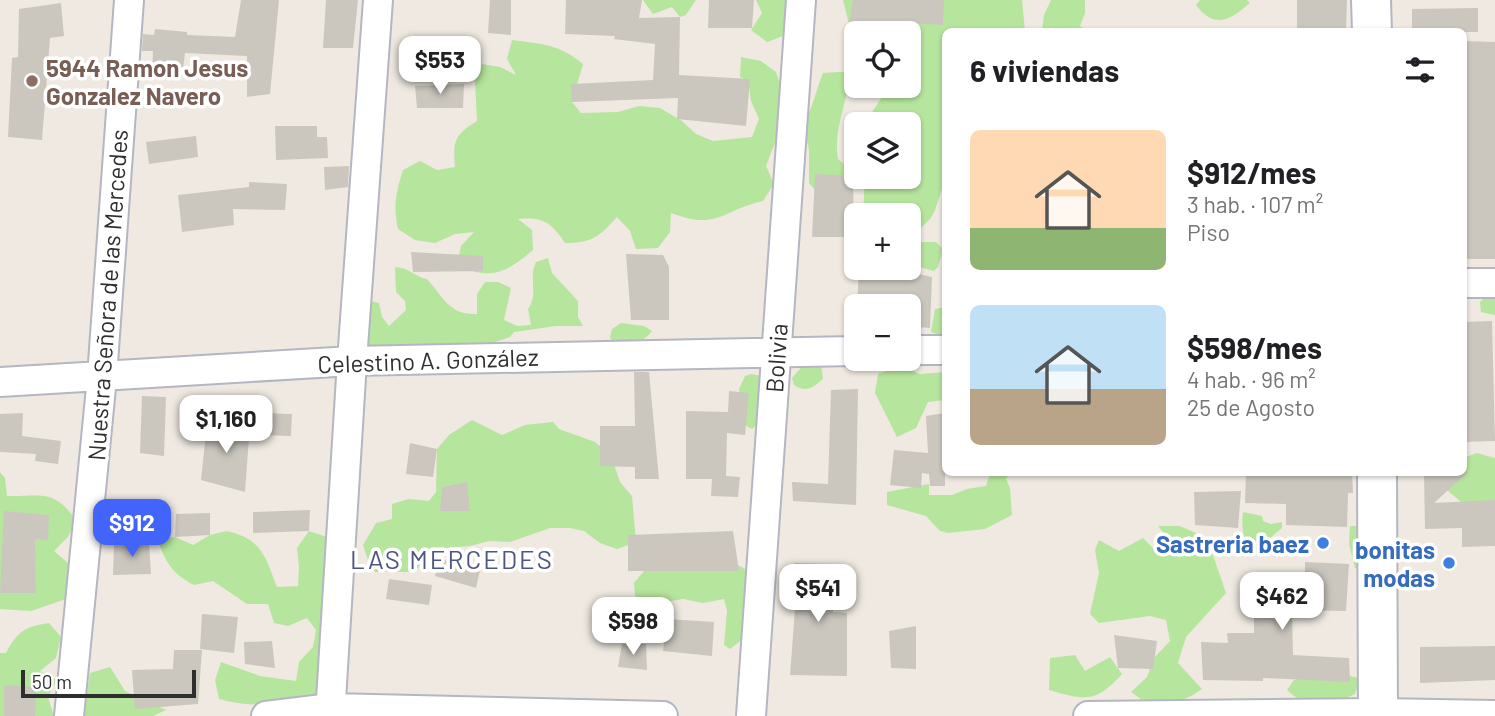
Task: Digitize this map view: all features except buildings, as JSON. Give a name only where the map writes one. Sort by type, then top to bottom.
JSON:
[{"type":"street","name":"Nuestra Señora de las Mercedes","points":[[69,716],[102,377],[129,0]]},
{"type":"street","points":[[331,712],[352,361],[378,0]]},
{"type":"street","name":"Bolivia","points":[[751,716],[801,0]]},
{"type":"street","points":[[1371,0],[1372,28]]},
{"type":"street","points":[[1467,283],[1495,283]]},
{"type":"street","points":[[921,350],[942,350]]},
{"type":"street","name":"Celestino A. González","points":[[0,382],[352,361],[844,351]]},
{"type":"street","points":[[1377,476],[1378,714]]},
{"type":"street","points":[[266,716],[331,712],[663,716]]},
{"type":"street","points":[[1088,716],[1495,715]]},
{"type":"green space","points":[[643,0],[696,0],[686,15],[680,17],[672,7],[653,14]]},
{"type":"green space","points":[[756,0],[794,0],[786,35],[767,42],[751,30],[762,13]]},
{"type":"green space","points":[[843,0],[1022,0],[1025,28],[942,28],[942,190],[932,217],[921,228],[921,203],[864,203],[864,189],[921,189],[921,112],[872,112],[881,98],[921,98],[921,21],[848,21]]},
{"type":"green space","points":[[1051,0],[1085,0],[1085,13],[1080,26],[1082,28],[1042,28],[1044,15]]},
{"type":"green space","points":[[1200,0],[1247,0],[1250,3],[1229,18],[1216,20],[1203,13],[1196,5]]},
{"type":"green space","points":[[512,40],[558,49],[583,64],[572,102],[581,113],[618,112],[639,106],[660,108],[682,121],[696,134],[713,141],[752,137],[759,119],[751,101],[748,81],[740,77],[741,57],[761,61],[776,72],[788,109],[766,166],[774,184],[763,201],[719,217],[700,220],[671,213],[670,232],[658,248],[636,249],[630,231],[617,217],[605,230],[589,240],[565,243],[546,222],[518,219],[532,230],[533,250],[523,258],[506,269],[488,273],[479,273],[457,265],[461,246],[474,232],[455,234],[435,243],[415,240],[398,229],[396,199],[399,185],[403,170],[420,161],[437,170],[455,167],[454,151],[459,135],[477,121],[475,81],[482,64],[500,67],[516,75],[507,59]]},
{"type":"green space","points":[[844,72],[846,98],[837,142],[838,159],[844,164],[844,183],[817,192],[809,183],[809,150],[803,124],[823,73]]},
{"type":"green space","points":[[921,242],[936,242],[942,248],[938,267],[934,271],[921,268]]},
{"type":"green space","points":[[548,258],[552,273],[578,301],[578,317],[583,326],[556,326],[514,332],[510,337],[490,344],[378,350],[360,344],[366,300],[379,303],[382,317],[389,326],[406,310],[405,301],[396,292],[395,267],[427,279],[448,304],[468,314],[477,314],[477,294],[485,282],[498,282],[511,288],[504,320],[517,326],[531,325],[528,309],[533,298],[534,268],[536,262]]},
{"type":"green space","points":[[1495,294],[1495,315],[1481,312],[1480,302],[1487,295]]},
{"type":"green space","points":[[942,308],[942,336],[931,332],[935,309]]},
{"type":"green space","points":[[621,323],[644,326],[652,331],[636,344],[615,349],[610,337],[612,329]]},
{"type":"green space","points":[[805,363],[821,364],[823,379],[805,389],[794,385],[792,378]]},
{"type":"green space","points":[[887,371],[913,371],[920,374],[942,372],[942,400],[928,402],[916,428],[897,437],[875,393],[878,374]]},
{"type":"green space","points":[[745,376],[764,376],[761,422],[752,429],[746,426],[739,389]]},
{"type":"green space","points":[[472,420],[502,435],[525,425],[553,422],[559,429],[595,442],[611,455],[620,482],[632,496],[636,542],[617,549],[600,543],[584,531],[550,528],[510,542],[489,541],[446,548],[425,558],[415,572],[375,572],[363,545],[376,523],[392,519],[392,504],[409,499],[429,501],[436,492],[437,449],[449,435]]},
{"type":"green space","points":[[1477,453],[1495,458],[1495,504],[1461,502],[1448,491],[1454,476],[1467,476],[1467,457]]},
{"type":"green space","points":[[0,472],[5,478],[7,496],[46,496],[60,503],[76,520],[68,537],[54,551],[69,564],[80,581],[69,598],[31,611],[0,609]]},
{"type":"green space","points":[[989,476],[1008,476],[1012,515],[985,529],[948,533],[940,531],[926,516],[887,505],[887,492],[929,484],[929,495],[952,495],[986,486]]},
{"type":"green space","points":[[1243,512],[1262,516],[1263,521],[1271,524],[1282,522],[1282,528],[1265,542],[1260,554],[1254,553],[1247,545],[1242,524]]},
{"type":"green space","points":[[1158,526],[1180,526],[1207,538],[1226,593],[1186,637],[1178,663],[1202,689],[1183,700],[1160,705],[1146,702],[1131,692],[1147,677],[1154,658],[1170,641],[1166,620],[1150,616],[1099,623],[1090,614],[1099,573],[1095,550],[1099,540],[1119,551],[1143,538],[1158,553],[1170,547],[1168,538]]},
{"type":"green space","points":[[1350,526],[1361,526],[1361,570],[1355,568],[1349,544]]},
{"type":"green space","points":[[227,531],[248,539],[261,550],[277,587],[298,586],[297,548],[309,531],[330,538],[319,694],[269,704],[244,704],[219,699],[215,680],[221,662],[260,676],[296,681],[299,662],[313,647],[316,630],[307,618],[288,626],[274,623],[268,604],[247,604],[213,581],[194,585],[170,566],[157,539],[175,537],[193,545],[210,535]]},
{"type":"green space","points":[[728,560],[755,574],[752,632],[730,649],[724,645],[727,611],[724,599],[703,603],[683,599],[652,604],[635,596],[634,583],[649,565]]},
{"type":"green space","points":[[49,623],[61,637],[56,658],[40,671],[57,680],[48,697],[54,716],[0,716],[0,653],[6,653],[23,631]]},
{"type":"green space","points":[[1075,655],[1085,671],[1110,657],[1122,674],[1104,691],[1088,697],[1049,690],[1050,658]]},
{"type":"green space","points":[[110,667],[125,691],[166,710],[153,716],[84,716],[90,673]]},
{"type":"green space","points":[[1320,673],[1360,678],[1355,694],[1329,702],[1311,703],[1287,690],[1294,680]]},
{"type":"place","name":"5944 Ramon Jesus Gonzalez Navero","points":[[32,81]]},
{"type":"place","name":"Sastreria baez","points":[[1323,543]]},
{"type":"place","name":"bonitas modas","points":[[1449,563]]},
{"type":"district","name":"LAS MERCEDES","points":[[452,558]]}]
